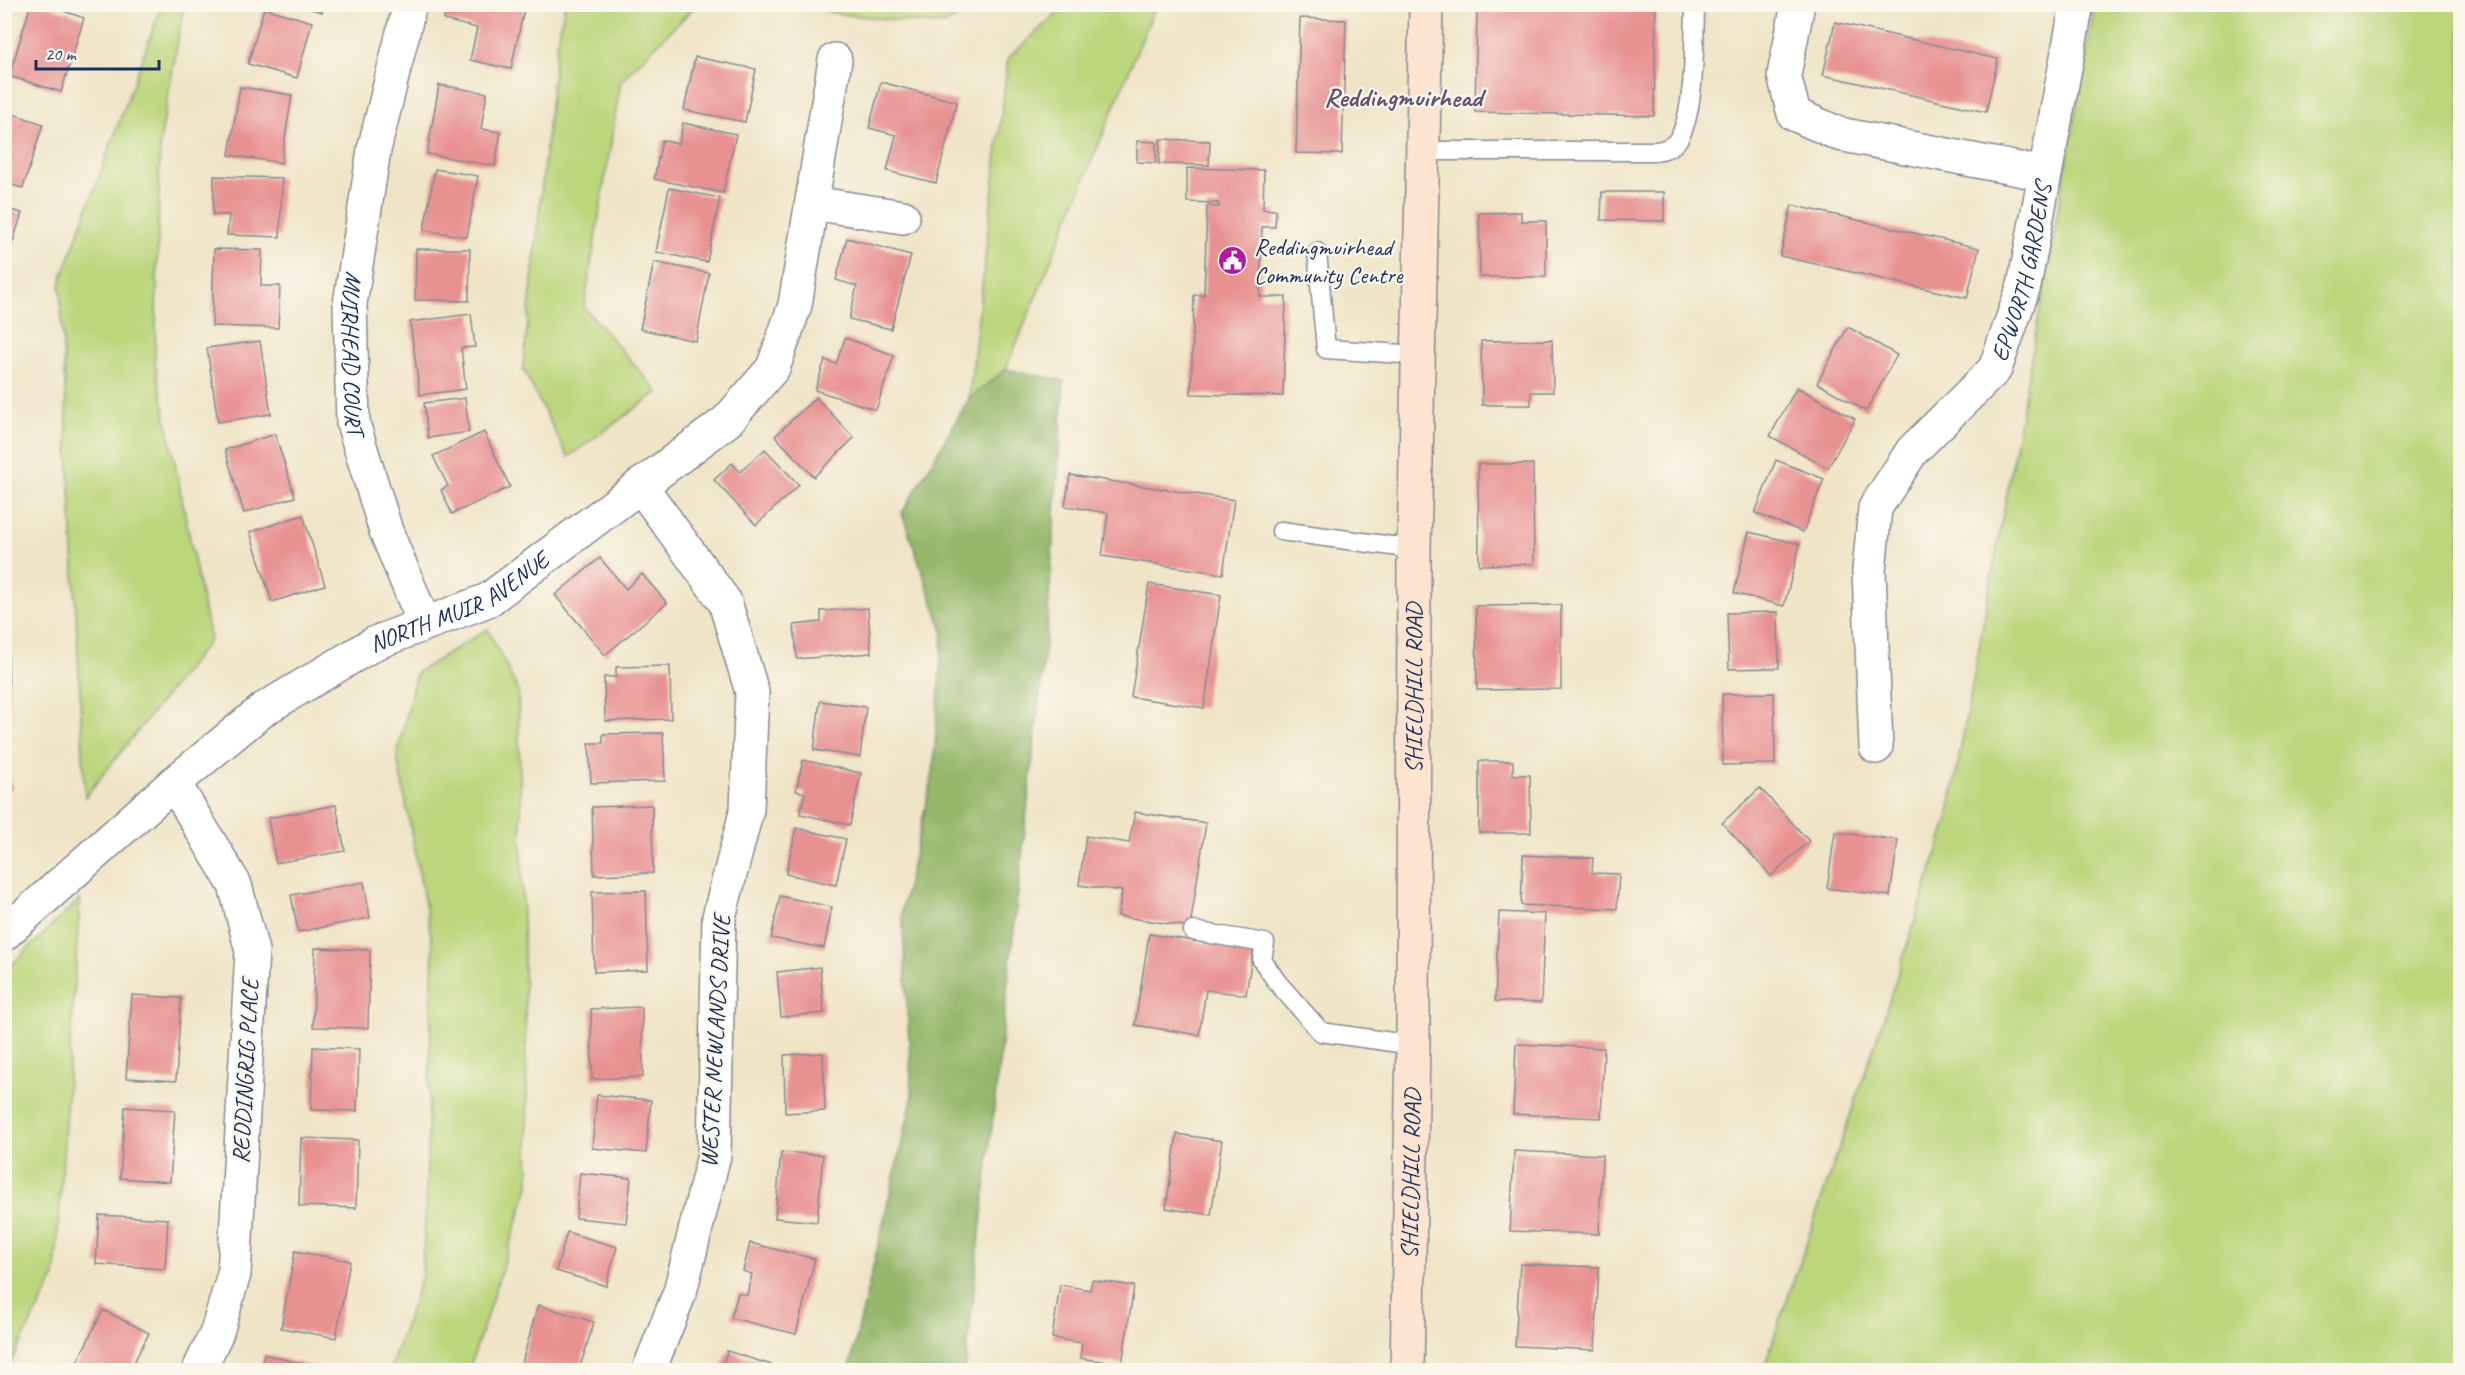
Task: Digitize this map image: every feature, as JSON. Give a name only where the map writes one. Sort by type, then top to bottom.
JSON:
[{"type":"main road","name":"SHIELDHILL ROAD","points":[[1407,1371],[1413,1045],[1414,549],[1426,4]]},
{"type":"street","name":"MUIRHEAD COURT","points":[[410,4],[374,150],[350,304],[353,423],[386,531],[424,623]]},
{"type":"street","points":[[1798,4],[1784,75],[1794,114],[1839,134],[2044,174]]},
{"type":"street","name":"EPWORTH GARDENS","points":[[1876,747],[1869,571],[1875,508],[1912,452],[1995,369],[2024,286],[2077,4]]},
{"type":"street","name":"NORTH MUIR AVENUE","points":[[4,934],[174,783],[264,708],[375,643],[488,600],[728,421],[773,368],[795,305],[835,60]]},
{"type":"street","points":[[812,203],[903,217]]},
{"type":"street","name":"WESTER NEWLANDS DRIVE","points":[[640,486],[725,602],[752,692],[747,809],[718,917],[714,1155],[680,1292],[649,1371]]},
{"type":"street","name":"REDDINGRIG PLACE","points":[[174,783],[236,885],[252,951],[234,1274],[217,1332],[199,1371]]},
{"type":"lane","points":[[1422,151],[1656,151],[1666,149],[1681,135],[1688,110],[1695,4]]},
{"type":"lane","points":[[1317,252],[1326,349],[1418,355]]},
{"type":"lane","points":[[1281,531],[1414,549]]},
{"type":"lane","points":[[1193,931],[1265,943],[1262,960],[1277,982],[1321,1032],[1413,1045]]},
{"type":"green space","points":[[979,4],[944,25],[838,14],[802,5]]},
{"type":"green space","points":[[162,5],[184,5],[160,142],[155,363],[210,640],[85,797],[60,283]]},
{"type":"green space","points":[[565,5],[696,5],[621,81],[584,307],[658,392],[568,457],[523,369],[556,49]]},
{"type":"green space","points":[[1066,5],[1156,5],[1006,369],[969,399],[1008,58]]},
{"type":"green space","points":[[2095,5],[2460,5],[2460,1370],[1763,1370],[1884,1017],[1948,819]]},
{"type":"green space","points":[[1006,369],[1064,381],[1047,629],[965,1370],[849,1370],[912,1099],[902,909],[933,773],[943,631],[902,513],[969,399]]},
{"type":"green space","points":[[488,629],[518,690],[529,1186],[469,1370],[390,1370],[422,1275],[433,946],[397,756],[416,673]]},
{"type":"green space","points":[[80,899],[55,1276],[5,1370],[4,1012],[7,1009],[5,971]]},
{"type":"building","points":[[31,4],[43,4],[84,18],[61,92],[9,76]]},
{"type":"building","points":[[1477,4],[1656,4],[1654,116],[1475,112]]},
{"type":"building","points":[[298,5],[325,5],[322,12]]},
{"type":"building","points":[[447,5],[525,5],[511,69],[470,60],[477,28],[444,20]]},
{"type":"building","points":[[264,8],[312,22],[297,78],[248,64]]},
{"type":"building","points":[[1300,18],[1346,20],[1342,154],[1296,153]]},
{"type":"building","points":[[1835,22],[1998,59],[1986,112],[1823,75]]},
{"type":"building","points":[[695,57],[756,69],[745,122],[684,110]]},
{"type":"building","points":[[881,82],[957,102],[936,183],[887,171],[896,135],[869,128]]},
{"type":"building","points":[[439,85],[487,93],[481,129],[501,132],[495,166],[427,154]]},
{"type":"building","points":[[240,87],[292,95],[281,163],[229,155]]},
{"type":"building","points":[[4,111],[43,124],[23,188],[4,183]]},
{"type":"building","points":[[683,123],[736,134],[723,193],[654,179],[662,140],[679,144]]},
{"type":"building","points":[[1160,139],[1210,141],[1209,165],[1159,164]]},
{"type":"building","points":[[1137,141],[1156,142],[1156,163],[1137,162]]},
{"type":"building","name":"Reddingmuirhead Community Centre","points":[[1187,168],[1264,170],[1263,209],[1276,210],[1275,227],[1262,227],[1260,297],[1286,297],[1283,396],[1191,394],[1194,295],[1204,295],[1207,206],[1219,207],[1218,203],[1187,202]]},
{"type":"building","points":[[435,169],[478,176],[467,237],[424,230]]},
{"type":"building","points":[[214,176],[282,178],[280,237],[227,235],[229,215],[213,215]]},
{"type":"building","points":[[669,188],[720,198],[707,262],[656,252]]},
{"type":"building","points":[[1602,192],[1664,192],[1664,221],[1601,220]]},
{"type":"building","points":[[1792,205],[1979,248],[1967,298],[1780,256]]},
{"type":"building","points":[[4,208],[22,213],[6,263],[4,262]]},
{"type":"building","points":[[1521,212],[1521,221],[1546,221],[1546,277],[1480,277],[1479,213]]},
{"type":"building","points":[[847,238],[911,255],[891,329],[849,319],[857,286],[836,280]]},
{"type":"building","points":[[214,249],[262,250],[261,286],[280,286],[278,328],[212,326]]},
{"type":"building","points":[[416,249],[470,249],[469,301],[415,300]]},
{"type":"building","points":[[654,262],[709,273],[696,341],[640,329]]},
{"type":"building","points":[[471,314],[475,347],[461,348],[466,389],[420,395],[410,322]]},
{"type":"building","points":[[1848,327],[1897,355],[1866,411],[1817,383]]},
{"type":"building","points":[[845,338],[894,355],[876,410],[815,390],[825,360],[836,364]]},
{"type":"building","points":[[1552,340],[1553,392],[1531,392],[1531,405],[1482,405],[1481,341]]},
{"type":"building","points":[[260,341],[271,414],[218,422],[207,348]]},
{"type":"building","points":[[1797,387],[1855,419],[1828,468],[1770,436]]},
{"type":"building","points":[[816,397],[854,438],[814,477],[775,436]]},
{"type":"building","points":[[465,398],[469,432],[428,438],[424,403]]},
{"type":"building","points":[[484,432],[510,487],[452,514],[441,490],[448,486],[433,456]]},
{"type":"building","points":[[275,434],[295,497],[244,513],[225,450]]},
{"type":"building","points":[[765,449],[799,485],[756,525],[714,480],[732,463],[740,472]]},
{"type":"building","points":[[1776,460],[1824,479],[1803,532],[1755,513]]},
{"type":"building","points":[[1478,464],[1533,464],[1534,564],[1479,565]]},
{"type":"building","points":[[1070,475],[1234,500],[1223,574],[1102,556],[1108,513],[1065,506]]},
{"type":"building","points":[[303,515],[325,585],[272,602],[250,532]]},
{"type":"building","points":[[1749,532],[1800,544],[1784,606],[1734,593]]},
{"type":"building","points":[[600,558],[626,589],[642,574],[667,603],[605,655],[555,595]]},
{"type":"building","points":[[4,569],[6,569],[8,619],[4,619]]},
{"type":"building","points":[[1149,584],[1221,595],[1204,708],[1131,697]]},
{"type":"building","points":[[1561,605],[1561,689],[1477,690],[1476,606]]},
{"type":"building","points":[[868,608],[871,653],[797,659],[794,625],[821,622],[821,611]]},
{"type":"building","points":[[1778,612],[1779,668],[1729,669],[1727,613]]},
{"type":"building","points":[[4,637],[8,637],[9,720],[4,720]]},
{"type":"building","points":[[670,666],[671,719],[605,721],[604,677],[616,677],[616,667]]},
{"type":"building","points":[[1774,693],[1775,764],[1723,765],[1722,694]]},
{"type":"building","points":[[820,701],[866,707],[860,757],[814,750]]},
{"type":"building","points":[[663,733],[665,781],[591,783],[589,743],[603,743],[603,734]]},
{"type":"building","points":[[4,757],[13,789],[4,791]]},
{"type":"building","points":[[803,760],[861,773],[850,825],[800,814],[805,793],[796,791]]},
{"type":"building","points":[[1479,761],[1513,761],[1513,775],[1530,775],[1531,833],[1479,833]]},
{"type":"building","points":[[1760,788],[1809,841],[1771,876],[1722,823]]},
{"type":"building","points":[[336,805],[345,851],[276,863],[268,818]]},
{"type":"building","points":[[652,805],[653,873],[594,875],[592,807]]},
{"type":"building","points":[[1135,812],[1206,823],[1190,927],[1118,916],[1122,891],[1079,885],[1086,836],[1129,843]]},
{"type":"building","points":[[796,828],[846,839],[836,885],[786,874]]},
{"type":"building","points":[[1835,832],[1898,840],[1890,896],[1827,888]]},
{"type":"building","points":[[1523,855],[1593,858],[1592,873],[1619,874],[1617,909],[1521,905]]},
{"type":"building","points":[[364,882],[370,918],[298,932],[291,895]]},
{"type":"building","points":[[646,891],[648,970],[594,972],[592,892]]},
{"type":"building","points":[[780,896],[832,907],[824,948],[771,938]]},
{"type":"building","points":[[1499,912],[1545,914],[1541,1003],[1495,1001]]},
{"type":"building","points":[[1149,934],[1253,950],[1246,995],[1206,990],[1199,1035],[1135,1025]]},
{"type":"building","points":[[315,948],[370,950],[368,1028],[313,1027]]},
{"type":"building","points":[[820,967],[824,1013],[781,1017],[777,972]]},
{"type":"building","points":[[132,995],[181,998],[176,1081],[126,1078]]},
{"type":"building","points":[[642,1007],[643,1077],[592,1079],[591,1009]]},
{"type":"building","points":[[1516,1044],[1604,1048],[1601,1118],[1513,1114]]},
{"type":"building","points":[[313,1047],[359,1049],[357,1111],[311,1110]]},
{"type":"building","points":[[823,1053],[825,1111],[785,1113],[784,1055]]},
{"type":"building","points":[[597,1095],[651,1100],[646,1153],[592,1148]]},
{"type":"building","points":[[125,1107],[175,1110],[170,1182],[120,1178]]},
{"type":"building","points":[[1177,1134],[1222,1141],[1211,1215],[1166,1208]]},
{"type":"building","points":[[301,1138],[358,1140],[356,1208],[299,1206]]},
{"type":"building","points":[[1514,1151],[1602,1155],[1599,1234],[1510,1231]]},
{"type":"building","points":[[781,1152],[823,1155],[817,1222],[775,1218]]},
{"type":"building","points":[[580,1173],[631,1178],[626,1223],[576,1218]]},
{"type":"building","points":[[99,1215],[168,1219],[165,1269],[96,1264]]},
{"type":"building","points":[[567,1232],[617,1247],[606,1286],[556,1271]]},
{"type":"building","points":[[750,1243],[815,1259],[796,1334],[731,1318],[738,1293],[747,1295],[752,1274],[743,1271]]},
{"type":"building","points":[[295,1251],[350,1261],[336,1338],[281,1328]]},
{"type":"building","points":[[1520,1264],[1599,1267],[1595,1350],[1515,1346]]},
{"type":"building","points":[[1092,1280],[1134,1286],[1122,1364],[1080,1358],[1082,1343],[1052,1338],[1060,1285],[1090,1290]]},
{"type":"building","points":[[538,1305],[594,1322],[579,1370],[520,1370]]},
{"type":"building","points":[[103,1310],[149,1333],[130,1370],[73,1370]]},
{"type":"building","points":[[727,1351],[775,1366],[774,1370],[721,1370]]},
{"type":"building","points":[[264,1354],[325,1370],[260,1370]]},
{"type":"place","name":"Reddingmuirhead Community Centre","points":[[1233,261]]},
{"type":"district","name":"Reddingmuirhead","points":[[1403,97]]}]
